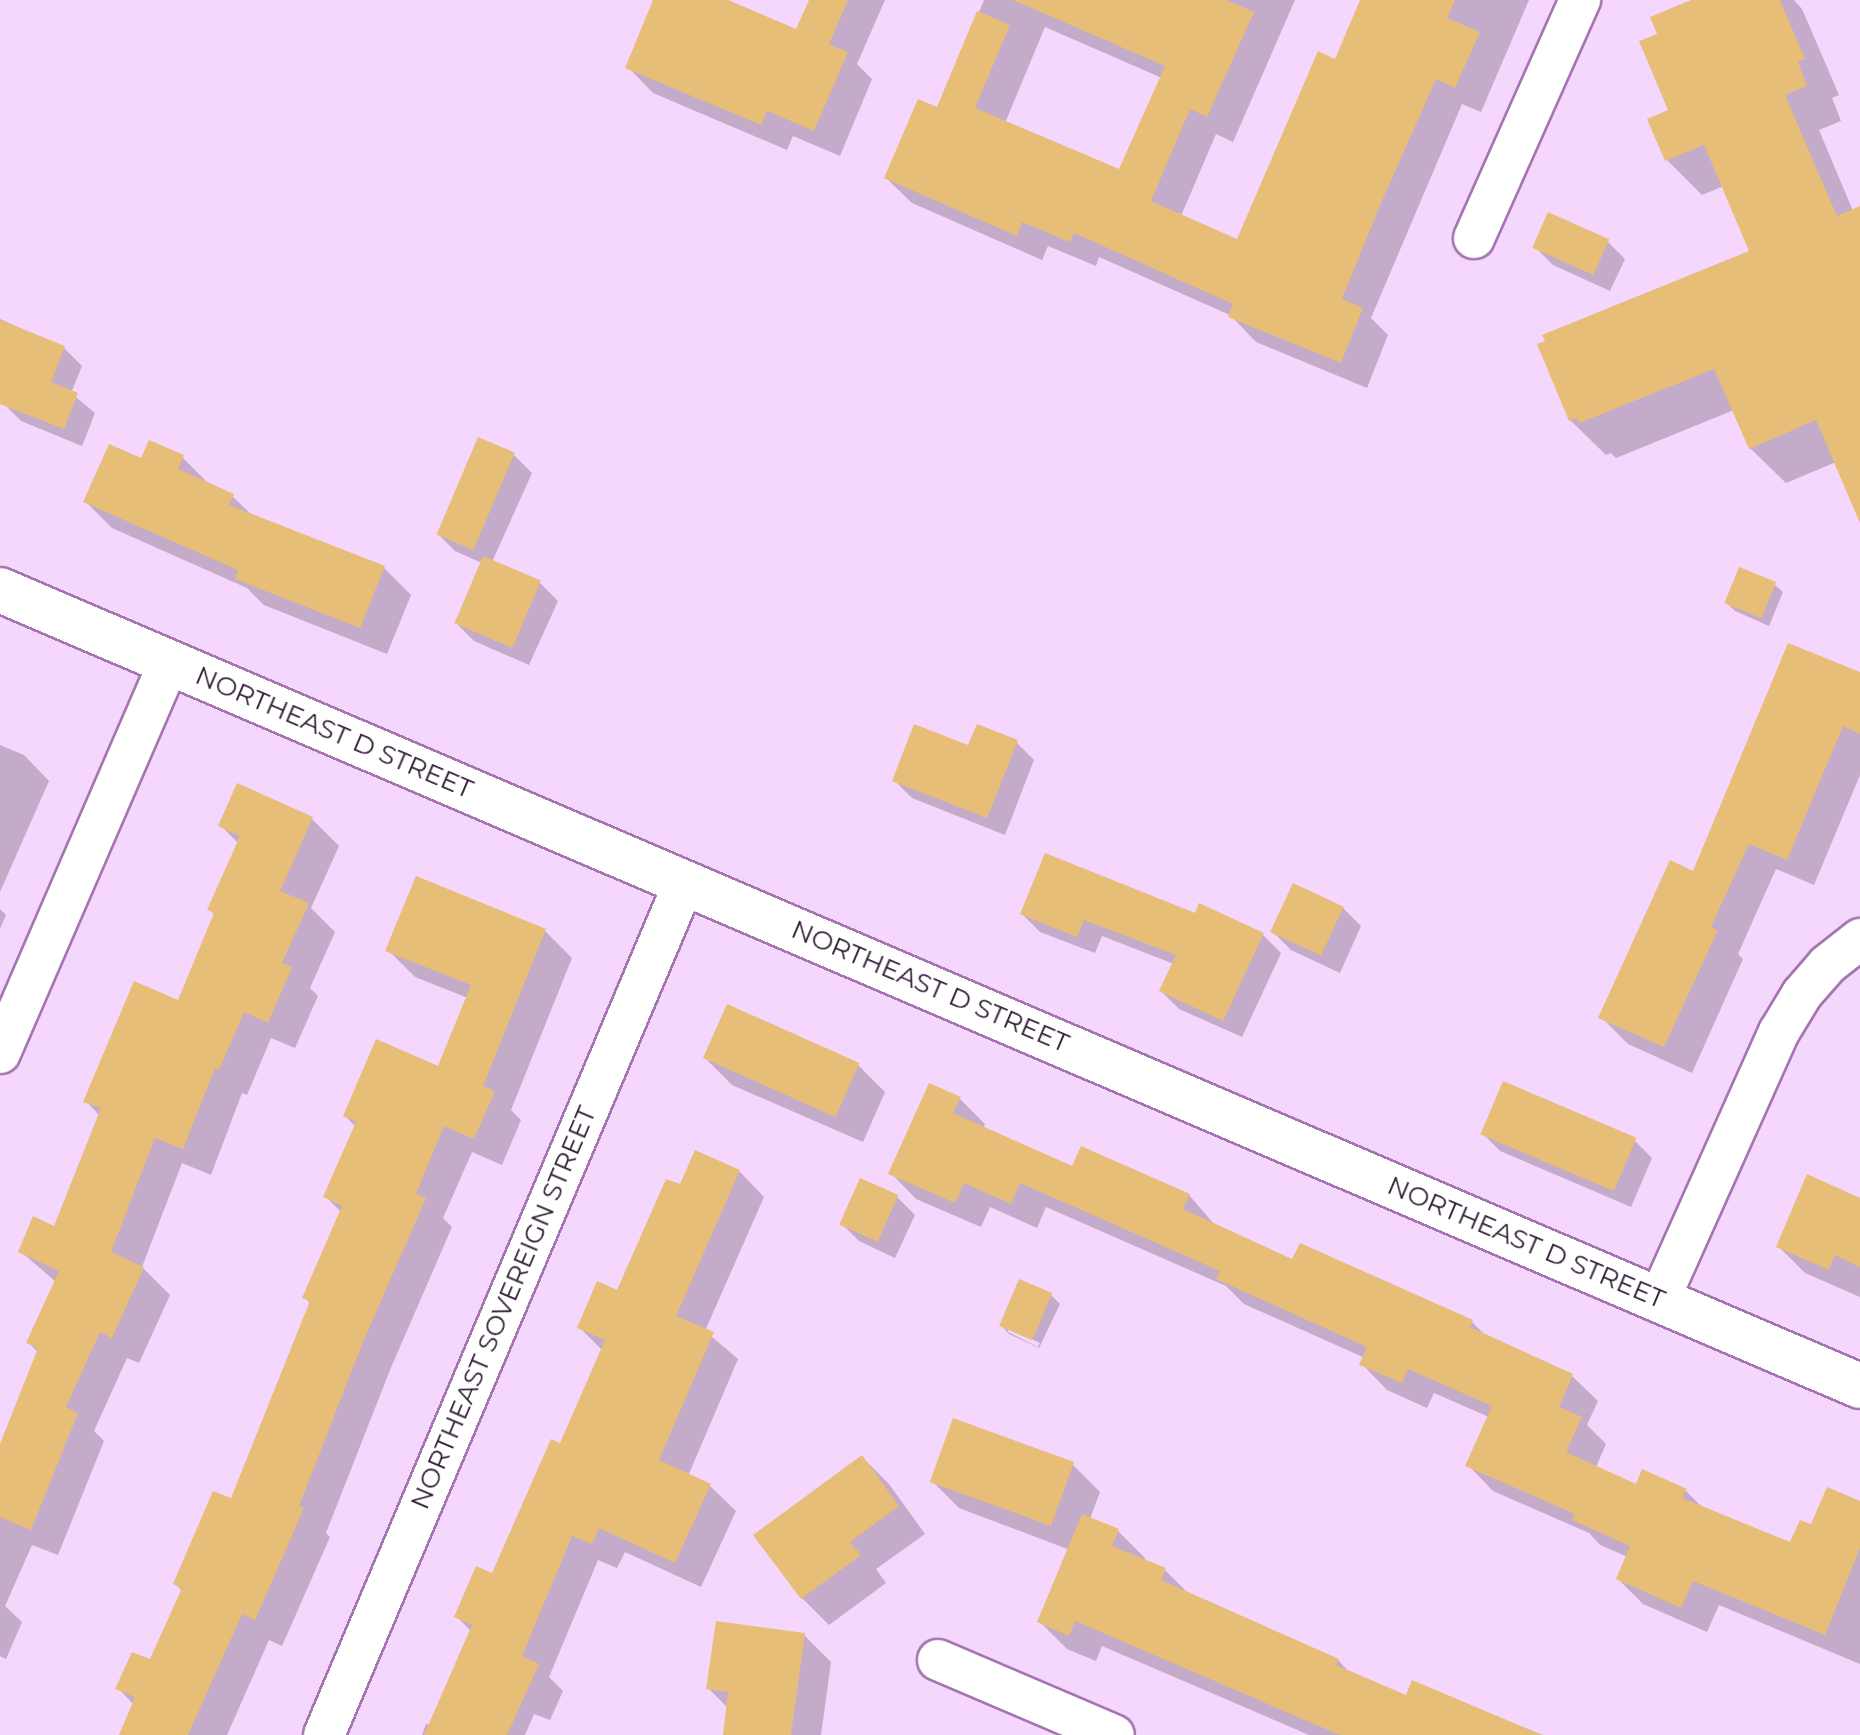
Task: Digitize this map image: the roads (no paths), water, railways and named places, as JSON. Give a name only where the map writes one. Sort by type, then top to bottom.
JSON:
[{"type":"street","points":[[1474,238],[1580,0]]},
{"type":"street","name":"NORTHEAST D STREET","points":[[0,590],[1860,1386]]},
{"type":"street","points":[[0,1053],[169,662]]},
{"type":"street","name":"NORTHEAST SOVEREIGN STREET","points":[[324,1735],[685,881]]},
{"type":"street","points":[[1659,1300],[1779,1032],[1802,994],[1827,965],[1860,939]]},
{"type":"street","points":[[938,1660],[1114,1735]]}]
